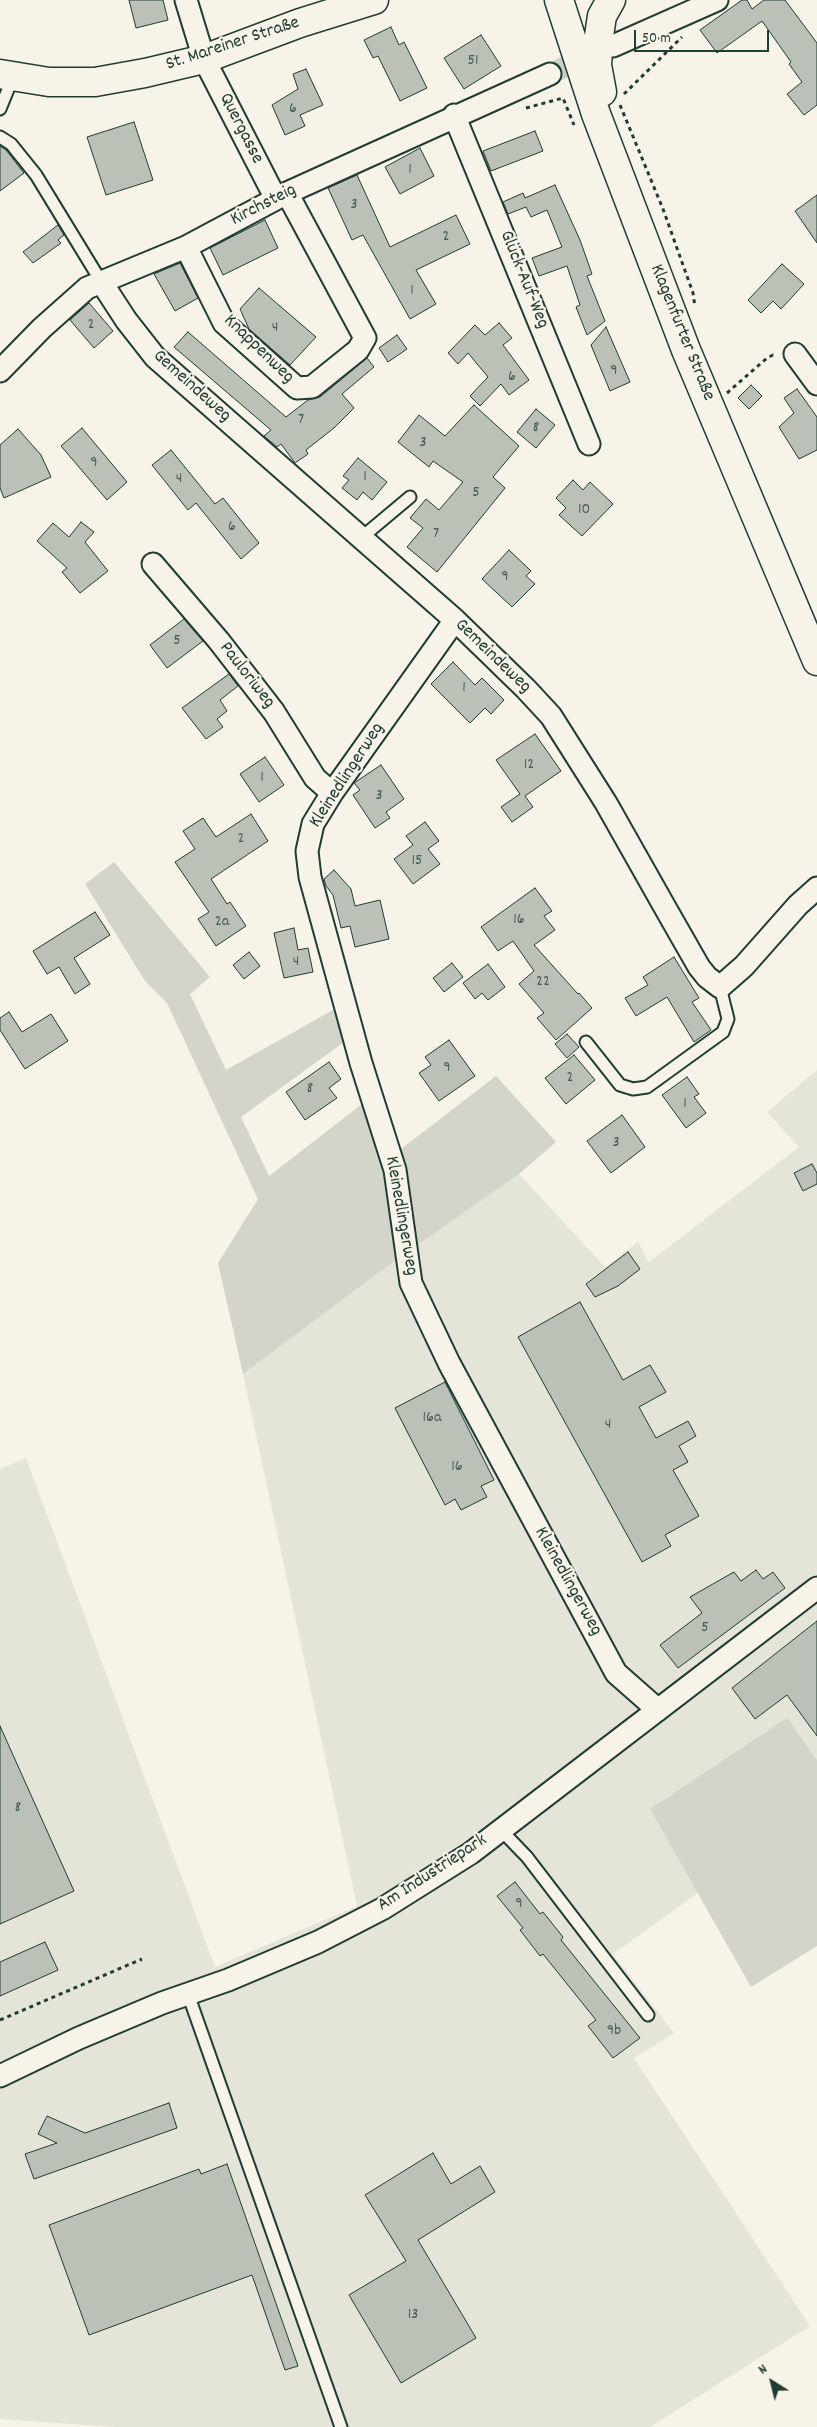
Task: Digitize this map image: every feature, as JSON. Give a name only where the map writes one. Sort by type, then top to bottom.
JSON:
[{"type":"main road","name":"Klagenfurter Straße","points":[[559,0],[596,114],[686,350],[817,661]]},
{"type":"main road","points":[[611,0],[602,16],[597,65],[612,155]]},
{"type":"main road","name":"St. Mareiner Straße","points":[[6,75],[49,82],[95,82],[145,73],[204,59],[357,2]]},
{"type":"street","name":"Quergasse","points":[[186,0],[204,59],[282,196]]},
{"type":"street","points":[[613,46],[717,0]]},
{"type":"street","name":"Kirchsteig","points":[[0,371],[42,328],[87,288],[186,247],[282,196],[454,115],[550,74]]},
{"type":"street","name":"Glück-Auf-Weg","points":[[454,115],[590,444]]},
{"type":"street","name":"Knappenweg","points":[[186,247],[224,323],[296,388],[312,387],[358,350],[366,338],[282,196]]},
{"type":"street","name":"Gemeindeweg","points":[[102,283],[126,320],[155,357],[455,620],[526,688],[560,728],[606,802],[699,967],[720,987]]},
{"type":"street","points":[[795,354],[817,384]]},
{"type":"street","name":"Pauloriweg","points":[[153,564],[218,641],[274,712],[315,778],[332,793]]},
{"type":"street","name":"Kleinedlingerweg","points":[[455,620],[332,793],[313,824],[307,851],[310,877],[360,1063],[395,1170],[411,1283],[449,1363],[616,1672],[658,1710]]},
{"type":"street","points":[[720,987],[744,966],[798,905],[817,888]]},
{"type":"street","name":"Am Industriepark","points":[[0,2076],[79,2038],[228,1980],[318,1942],[382,1909],[471,1853],[817,1588]]},
{"type":"lane","points":[[0,109],[6,75]]},
{"type":"lane","points":[[0,137],[11,144],[36,175],[102,283]]},
{"type":"lane","points":[[361,538],[410,498]]},
{"type":"lane","points":[[586,1042],[620,1085],[633,1089],[647,1087],[722,1032],[728,1019],[720,987]]},
{"type":"lane","points":[[501,1830],[527,1857],[648,2016]]},
{"type":"lane","points":[[188,1994],[341,2427]]},
{"type":"path","points":[[686,34],[618,99],[663,209],[693,293],[696,310]]},
{"type":"path","points":[[517,110],[563,98],[574,125]]},
{"type":"path","points":[[723,386],[726,394],[766,358],[773,355],[786,359],[795,354]]},
{"type":"path","points":[[0,2020],[142,1959]]},
{"type":"shaded area","points":[[114,862],[210,977],[190,994],[226,1070],[342,1005],[351,1037],[241,1117],[269,1176],[366,1101],[380,1161],[401,1149],[496,1076],[556,1142],[519,1174],[378,1273],[243,1374],[218,1263],[258,1199],[167,1003],[145,981],[85,884]]},
{"type":"shaded area","points":[[817,1070],[817,1760],[787,1719],[650,1809],[698,1893],[613,1954],[674,2033],[634,2058],[810,2326],[650,2427],[116,2427],[0,2419],[0,1469],[26,1458],[215,1967],[357,1906],[243,1374],[378,1273],[519,1174],[605,1267],[638,1242],[649,1262],[799,1147],[767,1112]]},
{"type":"shaded area","points":[[787,1718],[817,1760],[817,1946],[751,1987],[650,1809]]},
{"type":"building","points":[[129,0],[163,0],[168,20],[136,28]]},
{"type":"building","points":[[742,0],[747,0],[752,9],[764,0],[785,0],[817,43],[817,105],[804,115],[787,94],[802,82],[789,64],[791,62],[762,21],[717,53],[700,30]]},
{"type":"building","points":[[391,27],[399,45],[404,42],[427,88],[400,101],[378,56],[373,58],[364,40]]},
{"type":"building","points":[[481,35],[501,66],[464,89],[444,58]]},
{"type":"building","points":[[306,69],[323,105],[300,115],[305,126],[285,135],[272,105],[298,89],[293,74]]},
{"type":"building","points":[[134,122],[153,180],[106,195],[87,137]]},
{"type":"building","points":[[535,131],[543,151],[491,171],[483,151]]},
{"type":"building","points":[[0,146],[6,150],[24,173],[0,191]]},
{"type":"building","points":[[420,148],[434,176],[400,194],[385,167]]},
{"type":"building","points":[[357,175],[390,247],[456,215],[470,244],[416,270],[436,304],[410,319],[363,235],[352,240],[328,188]]},
{"type":"building","points":[[555,185],[580,240],[592,274],[587,276],[605,321],[587,335],[576,307],[580,305],[567,266],[539,276],[532,258],[562,247],[547,210],[531,217],[526,207],[508,214],[503,202],[523,193],[525,198]]},
{"type":"building","points":[[817,195],[817,243],[795,211]]},
{"type":"building","points":[[265,220],[278,248],[223,275],[210,248]]},
{"type":"building","points":[[58,225],[64,235],[58,240],[61,243],[33,263],[23,252]]},
{"type":"building","points":[[180,263],[198,298],[175,311],[154,274]]},
{"type":"building","points":[[782,264],[804,284],[781,309],[773,301],[761,313],[748,300]]},
{"type":"building","points":[[259,288],[316,337],[290,365],[249,329],[240,309]]},
{"type":"building","points":[[89,303],[113,331],[94,348],[70,320]]},
{"type":"building","points":[[499,323],[512,338],[503,345],[529,380],[509,395],[501,384],[480,406],[470,396],[488,377],[468,353],[458,364],[448,353],[475,325],[485,335]]},
{"type":"building","points":[[606,327],[630,382],[610,391],[591,345]]},
{"type":"building","points":[[188,332],[286,417],[308,400],[320,397],[367,358],[374,367],[342,394],[354,408],[334,428],[306,450],[308,454],[295,463],[281,444],[277,447],[264,436],[271,430],[174,347]]},
{"type":"building","points":[[397,335],[407,349],[388,362],[379,348]]},
{"type":"building","points":[[751,385],[762,396],[749,409],[738,398]]},
{"type":"building","points":[[797,389],[817,417],[817,450],[799,459],[779,427],[794,413],[784,398]]},
{"type":"building","points":[[474,405],[519,446],[493,477],[505,488],[437,572],[407,547],[423,528],[410,518],[426,499],[439,510],[463,482],[433,461],[429,467],[398,442],[419,415],[445,436]]},
{"type":"building","points":[[536,409],[555,425],[536,448],[517,432]]},
{"type":"building","points":[[82,428],[127,482],[107,500],[61,446]]},
{"type":"building","points":[[18,429],[41,455],[51,477],[4,498],[0,488],[0,445]]},
{"type":"building","points":[[171,450],[215,504],[223,498],[259,543],[241,559],[196,503],[188,510],[152,465]]},
{"type":"building","points":[[358,458],[387,482],[372,500],[363,492],[357,500],[342,488],[349,480],[343,476]]},
{"type":"building","points":[[573,480],[583,490],[590,482],[613,504],[582,536],[559,515],[566,508],[556,498]]},
{"type":"building","points":[[81,522],[94,532],[85,542],[108,571],[80,593],[62,572],[67,568],[37,541],[53,523],[69,537]]},
{"type":"building","points":[[509,550],[531,571],[526,576],[535,584],[512,607],[482,579]]},
{"type":"building","points":[[184,619],[203,641],[167,668],[150,645]]},
{"type":"building","points":[[453,662],[475,685],[482,678],[504,700],[491,714],[485,708],[470,723],[431,684]]},
{"type":"building","points":[[229,674],[238,686],[220,700],[227,711],[217,719],[223,727],[206,739],[182,708]]},
{"type":"building","points":[[535,734],[561,771],[525,796],[533,807],[512,822],[501,807],[520,794],[496,760]]},
{"type":"building","points":[[265,757],[284,785],[259,802],[240,774]]},
{"type":"building","points":[[381,765],[404,799],[386,812],[390,818],[375,828],[353,795],[360,790],[354,783]]},
{"type":"building","points":[[251,814],[268,841],[211,879],[227,904],[230,902],[246,926],[216,946],[198,919],[209,912],[175,862],[195,849],[183,831],[203,818],[216,837]]},
{"type":"building","points":[[425,822],[439,841],[428,849],[440,864],[413,884],[394,859],[413,845],[406,836]]},
{"type":"building","points":[[334,870],[351,889],[355,906],[380,900],[389,939],[355,947],[350,926],[341,928],[333,895],[326,886],[324,879]]},
{"type":"building","points":[[535,888],[552,911],[544,916],[555,930],[534,945],[592,1008],[556,1040],[537,1018],[544,1013],[519,984],[534,971],[513,941],[498,951],[481,927]]},
{"type":"building","points":[[95,912],[110,935],[74,958],[90,984],[75,994],[59,967],[47,974],[33,951]]},
{"type":"building","points":[[294,928],[298,950],[308,948],[313,972],[284,978],[274,933]]},
{"type":"building","points":[[249,952],[260,966],[244,979],[233,965]]},
{"type":"building","points":[[674,957],[699,998],[692,1002],[711,1030],[694,1042],[667,997],[636,1016],[625,998],[648,985],[643,977]]},
{"type":"building","points":[[452,963],[463,977],[444,992],[433,978]]},
{"type":"building","points":[[488,964],[505,987],[488,1000],[482,993],[475,999],[463,983]]},
{"type":"building","points":[[9,1012],[22,1032],[51,1014],[68,1041],[25,1069],[0,1030],[0,1018]]},
{"type":"building","points":[[567,1034],[579,1047],[567,1058],[555,1044]]},
{"type":"building","points":[[449,1040],[475,1076],[439,1101],[419,1073],[431,1065],[425,1057]]},
{"type":"building","points":[[574,1055],[595,1080],[566,1104],[545,1078]]},
{"type":"building","points":[[329,1062],[341,1079],[329,1088],[337,1098],[305,1120],[286,1092]]},
{"type":"building","points":[[687,1077],[699,1094],[694,1097],[706,1113],[686,1128],[662,1095]]},
{"type":"building","points":[[622,1115],[645,1147],[611,1173],[587,1141]]},
{"type":"building","points":[[812,1164],[817,1173],[817,1184],[803,1191],[794,1173]]},
{"type":"building","points":[[628,1252],[640,1269],[618,1286],[595,1297],[586,1284]]},
{"type":"building","points":[[580,1302],[623,1380],[650,1365],[666,1392],[639,1407],[656,1438],[688,1421],[696,1436],[679,1446],[688,1462],[673,1470],[699,1516],[665,1535],[671,1546],[642,1562],[518,1337]]},
{"type":"building","points":[[445,1382],[494,1480],[481,1486],[487,1497],[461,1510],[455,1499],[445,1505],[395,1408]]},
{"type":"building","points":[[756,1570],[763,1579],[773,1572],[785,1588],[678,1668],[660,1645],[702,1613],[690,1597],[734,1572],[741,1581]]},
{"type":"building","points":[[817,1621],[817,1736],[787,1695],[755,1719],[732,1688]]},
{"type":"building","points":[[0,1726],[74,1891],[0,1924]]},
{"type":"building","points":[[515,1882],[540,1914],[543,1912],[563,1937],[561,1940],[640,2038],[613,2058],[588,2026],[596,2020],[543,1954],[540,1956],[520,1930],[523,1928],[497,1896]]},
{"type":"building","points":[[45,1942],[58,1970],[0,1996],[0,1962]]},
{"type":"building","points":[[169,2103],[177,2128],[34,2179],[25,2154],[57,2143],[38,2134],[47,2116],[85,2133]]},
{"type":"building","points":[[433,2153],[451,2184],[480,2166],[495,2192],[418,2240],[476,2338],[401,2383],[349,2295],[406,2261],[365,2195]]},
{"type":"building","points":[[227,2164],[298,2366],[285,2370],[252,2275],[89,2335],[49,2225],[199,2169],[201,2174]]},
{"type":"tunnel","points":[[550,74],[593,54]]}]
